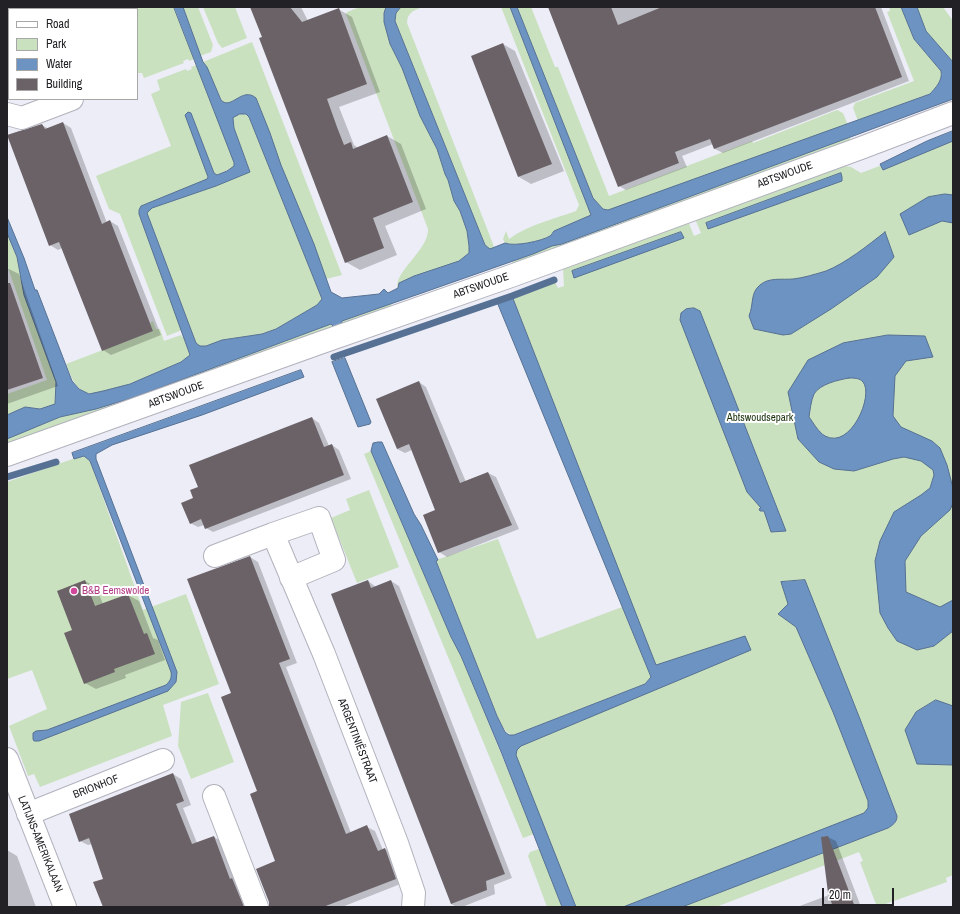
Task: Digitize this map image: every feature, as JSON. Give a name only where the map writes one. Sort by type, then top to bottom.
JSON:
[{"type":"street","points":[[7,114],[22,118],[69,100]]},
{"type":"street","name":"ABTSWOUDE","points":[[7,455],[511,276],[953,113]]},
{"type":"street","points":[[215,556],[319,518],[334,560],[291,578]]},
{"type":"street","name":"ARGENTINIËSTRAAT","points":[[273,534],[324,654],[397,843],[414,893],[413,907]]},
{"type":"street","name":"LATIJNS-AMERIKALAAN","points":[[7,759],[65,907]]},
{"type":"street","name":"BRIONHOF","points":[[28,814],[163,760]]},
{"type":"street","points":[[214,796],[257,907]]},
{"type":"green space","points":[[174,7],[194,59],[189,61],[188,59],[183,61],[184,63],[144,78],[142,73],[138,73],[138,8],[116,8]]},
{"type":"green space","points":[[183,7],[198,7],[213,45],[211,52],[200,56]]},
{"type":"green space","points":[[203,7],[235,7],[247,38],[222,48],[218,43]]},
{"type":"green space","points":[[360,7],[386,7],[384,13],[390,44],[402,68],[420,116],[437,149],[454,201],[460,211],[467,231],[469,253],[459,261],[414,276],[400,283],[398,289],[400,276],[423,245],[427,237],[428,229],[346,14],[347,12]]},
{"type":"green space","points":[[401,7],[423,7],[414,10],[408,16],[407,23],[494,248],[490,249],[485,245],[395,21],[396,13]]},
{"type":"green space","points":[[501,7],[510,7],[592,215],[554,231],[546,238],[521,244],[505,243],[503,239],[506,231],[509,239],[533,226],[576,211],[579,205]]},
{"type":"green space","points":[[517,7],[531,7],[555,67],[558,67],[609,196],[752,141],[753,143],[837,110],[843,113],[848,125],[613,210],[604,209],[599,206],[593,198]]},
{"type":"green space","points":[[889,7],[901,7],[914,39],[941,71],[942,76],[939,83],[930,94],[858,121],[853,108],[855,103],[914,81],[887,12],[890,11]]},
{"type":"green space","points":[[917,7],[943,7],[953,21],[953,62],[926,31]]},
{"type":"green space","points":[[252,42],[342,275],[326,279],[280,165],[256,98],[244,95],[229,103],[223,103],[203,62]]},
{"type":"green space","points":[[197,65],[234,163],[234,167],[217,175],[214,173],[191,113],[189,112],[208,177],[207,180],[141,206],[139,210],[139,214],[182,330],[167,336],[120,214],[109,209],[96,176],[171,146],[151,94],[160,90],[157,80],[186,69],[187,71],[192,69],[191,67]]},
{"type":"green space","points":[[240,114],[246,114],[249,117],[322,299],[317,305],[276,329],[262,334],[222,340],[206,346],[200,346],[196,343],[147,213],[152,208],[216,186],[250,172],[234,128],[233,118]]},
{"type":"green space","points":[[850,137],[850,144],[514,267],[512,262],[542,249],[562,244]]},
{"type":"green space","name":"Abtswoudsepark","points":[[953,138],[953,875],[946,878],[947,882],[877,907],[860,862],[863,861],[859,852],[716,907],[682,907],[854,841],[649,907],[570,907],[506,749],[659,683],[512,296],[554,280],[558,288],[564,286],[563,269],[566,266],[688,221],[694,236],[701,233],[695,219],[844,166],[851,167],[861,173]]},
{"type":"green space","points":[[7,233],[17,257],[24,295],[56,382],[55,404],[40,409],[25,407],[7,415],[7,394],[47,380],[7,265]]},
{"type":"green space","points":[[392,303],[390,310],[7,449],[7,439],[60,417],[96,409],[135,397],[331,324],[334,327],[342,321]]},
{"type":"green space","points":[[153,321],[156,329],[160,329],[164,341],[181,335],[182,337],[184,336],[190,355],[161,371],[105,391],[87,393],[76,385],[66,364],[153,331],[150,323]]},
{"type":"green space","points":[[371,451],[451,637],[461,656],[534,834],[523,838],[364,454]]},
{"type":"green space","points":[[81,456],[90,461],[143,610],[186,594],[219,684],[163,705],[172,736],[40,787],[34,774],[28,776],[9,726],[47,709],[32,670],[7,679],[7,482]]},
{"type":"green space","points":[[369,490],[399,567],[357,583],[331,518],[350,510],[346,499]]},
{"type":"green space","points":[[498,539],[537,639],[622,607],[651,677],[645,684],[514,735],[508,733],[497,716],[436,560]]},
{"type":"green space","points":[[208,693],[234,762],[191,779],[178,746],[181,702]]},
{"type":"green space","points":[[540,849],[562,907],[547,907],[528,856],[530,852]]},
{"type":"water","points":[[174,7],[183,7],[203,62],[207,67],[221,100],[225,103],[229,103],[241,96],[246,95],[251,95],[256,98],[281,165],[314,244],[331,292],[342,298],[379,294],[384,289],[388,293],[398,288],[399,283],[414,276],[459,261],[469,253],[467,231],[460,211],[454,201],[437,149],[420,116],[402,68],[390,44],[384,22],[386,7],[401,7],[396,13],[395,21],[485,245],[490,249],[505,243],[521,244],[541,240],[551,236],[554,231],[591,215],[510,7],[517,7],[593,198],[603,209],[608,210],[930,94],[940,81],[941,71],[914,39],[901,7],[917,7],[926,31],[953,62],[953,99],[562,244],[552,246],[342,321],[341,325],[334,327],[331,324],[135,397],[96,409],[60,417],[7,439],[7,415],[25,407],[40,409],[55,404],[56,382],[24,295],[17,257],[7,233],[7,217],[72,381],[79,389],[89,394],[103,391],[130,384],[181,362],[190,355],[139,214],[141,206],[207,179],[208,177],[185,115],[188,112],[191,113],[214,173],[217,175],[227,171],[234,166]],"holes":[[[240,114],[246,114],[249,117],[322,299],[317,305],[276,329],[262,334],[222,340],[206,346],[200,346],[196,343],[147,213],[152,208],[216,186],[250,172],[234,128],[233,118]]]},
{"type":"water","points":[[953,131],[953,141],[883,170],[880,164],[927,141]]},
{"type":"water","points":[[841,173],[842,181],[708,229],[706,223]]},
{"type":"water","points":[[945,194],[953,195],[953,223],[942,221],[909,235],[900,214],[928,197]]},
{"type":"water","points":[[681,232],[684,238],[574,278],[572,271]]},
{"type":"water","points":[[885,232],[894,257],[877,277],[831,309],[791,334],[783,335],[754,329],[749,316],[753,295],[757,288],[764,282],[810,276],[834,268],[849,259]]},
{"type":"water","points":[[512,296],[656,665],[745,636],[751,650],[521,746],[517,750],[516,755],[576,907],[562,907],[502,754],[461,656],[451,637],[371,451],[373,443],[382,442],[414,514],[438,560],[436,561],[497,716],[505,732],[509,735],[514,735],[645,684],[651,677],[497,302]]},
{"type":"water","points":[[694,308],[700,311],[786,531],[771,532],[764,511],[760,511],[759,509],[761,508],[747,492],[680,320],[681,313],[686,309]]},
{"type":"water","points":[[888,335],[925,336],[933,357],[906,361],[895,376],[893,416],[901,427],[932,441],[940,448],[947,465],[953,488],[953,503],[950,510],[921,536],[905,561],[906,592],[940,607],[953,600],[953,631],[934,646],[917,650],[897,641],[880,613],[875,561],[880,541],[894,512],[930,488],[934,475],[933,470],[921,461],[904,457],[854,471],[834,469],[819,462],[798,439],[788,392],[808,360],[843,343]],"holes":[[[857,378],[862,381],[866,389],[863,408],[858,419],[843,435],[835,438],[825,436],[818,430],[809,417],[814,394],[825,385],[835,381]]]},
{"type":"water","points":[[345,358],[371,422],[370,424],[358,427],[332,362]]},
{"type":"water","points":[[301,370],[304,377],[202,415],[112,445],[96,454],[96,459],[177,672],[176,682],[168,691],[39,741],[34,741],[33,733],[36,731],[47,730],[166,685],[170,681],[171,676],[171,672],[90,461],[84,456],[74,459],[72,453]]},
{"type":"water","points":[[805,580],[897,816],[895,822],[888,828],[682,907],[623,907],[864,813],[868,808],[868,801],[833,712],[796,627],[778,614],[788,604],[781,582]]},
{"type":"water","points":[[936,700],[953,706],[953,765],[917,764],[905,730],[916,712]]},
{"type":"building","points":[[250,7],[290,7],[302,22],[339,8],[367,84],[327,99],[337,127],[344,145],[351,142],[353,149],[387,135],[413,202],[373,218],[384,248],[345,263],[259,38],[262,37]]},
{"type":"building","points":[[548,7],[611,7],[618,25],[662,7],[875,7],[902,77],[714,149],[710,139],[675,152],[679,163],[618,187]]},
{"type":"building","points":[[503,43],[552,164],[518,177],[471,56]]},
{"type":"building","points":[[63,122],[102,224],[110,220],[153,331],[102,351],[59,242],[49,246],[7,135],[42,124],[45,129]]},
{"type":"building","points":[[7,283],[10,283],[43,378],[7,390]]},
{"type":"building","points":[[419,381],[460,483],[488,472],[512,525],[438,553],[423,515],[435,510],[409,444],[397,449],[376,399]]},
{"type":"building","points":[[312,417],[324,447],[332,444],[344,475],[205,529],[201,519],[190,524],[181,503],[193,498],[190,490],[198,487],[189,465]]},
{"type":"building","points":[[250,556],[290,659],[279,663],[346,834],[367,825],[378,851],[385,848],[396,879],[323,907],[269,907],[269,902],[256,869],[275,861],[250,794],[257,791],[221,697],[231,693],[187,579]]},
{"type":"building","points":[[85,580],[95,606],[128,594],[144,634],[147,633],[155,654],[114,669],[115,672],[84,684],[64,633],[72,630],[57,591]]},
{"type":"building","points":[[368,580],[371,588],[391,580],[505,874],[486,881],[487,890],[451,904],[331,594]]},
{"type":"building","points":[[173,773],[184,801],[176,804],[192,844],[214,836],[230,879],[232,878],[244,907],[103,907],[93,882],[103,879],[89,838],[79,842],[69,814]]},
{"type":"building","points":[[828,836],[855,907],[833,907],[828,893],[821,837]]},
{"type":"waterway","points":[[334,357],[512,296],[554,280]]},
{"type":"waterway","points":[[7,477],[56,462]]},
{"type":"place","name":"B&B Eemswolde","points":[[74,591]]}]
